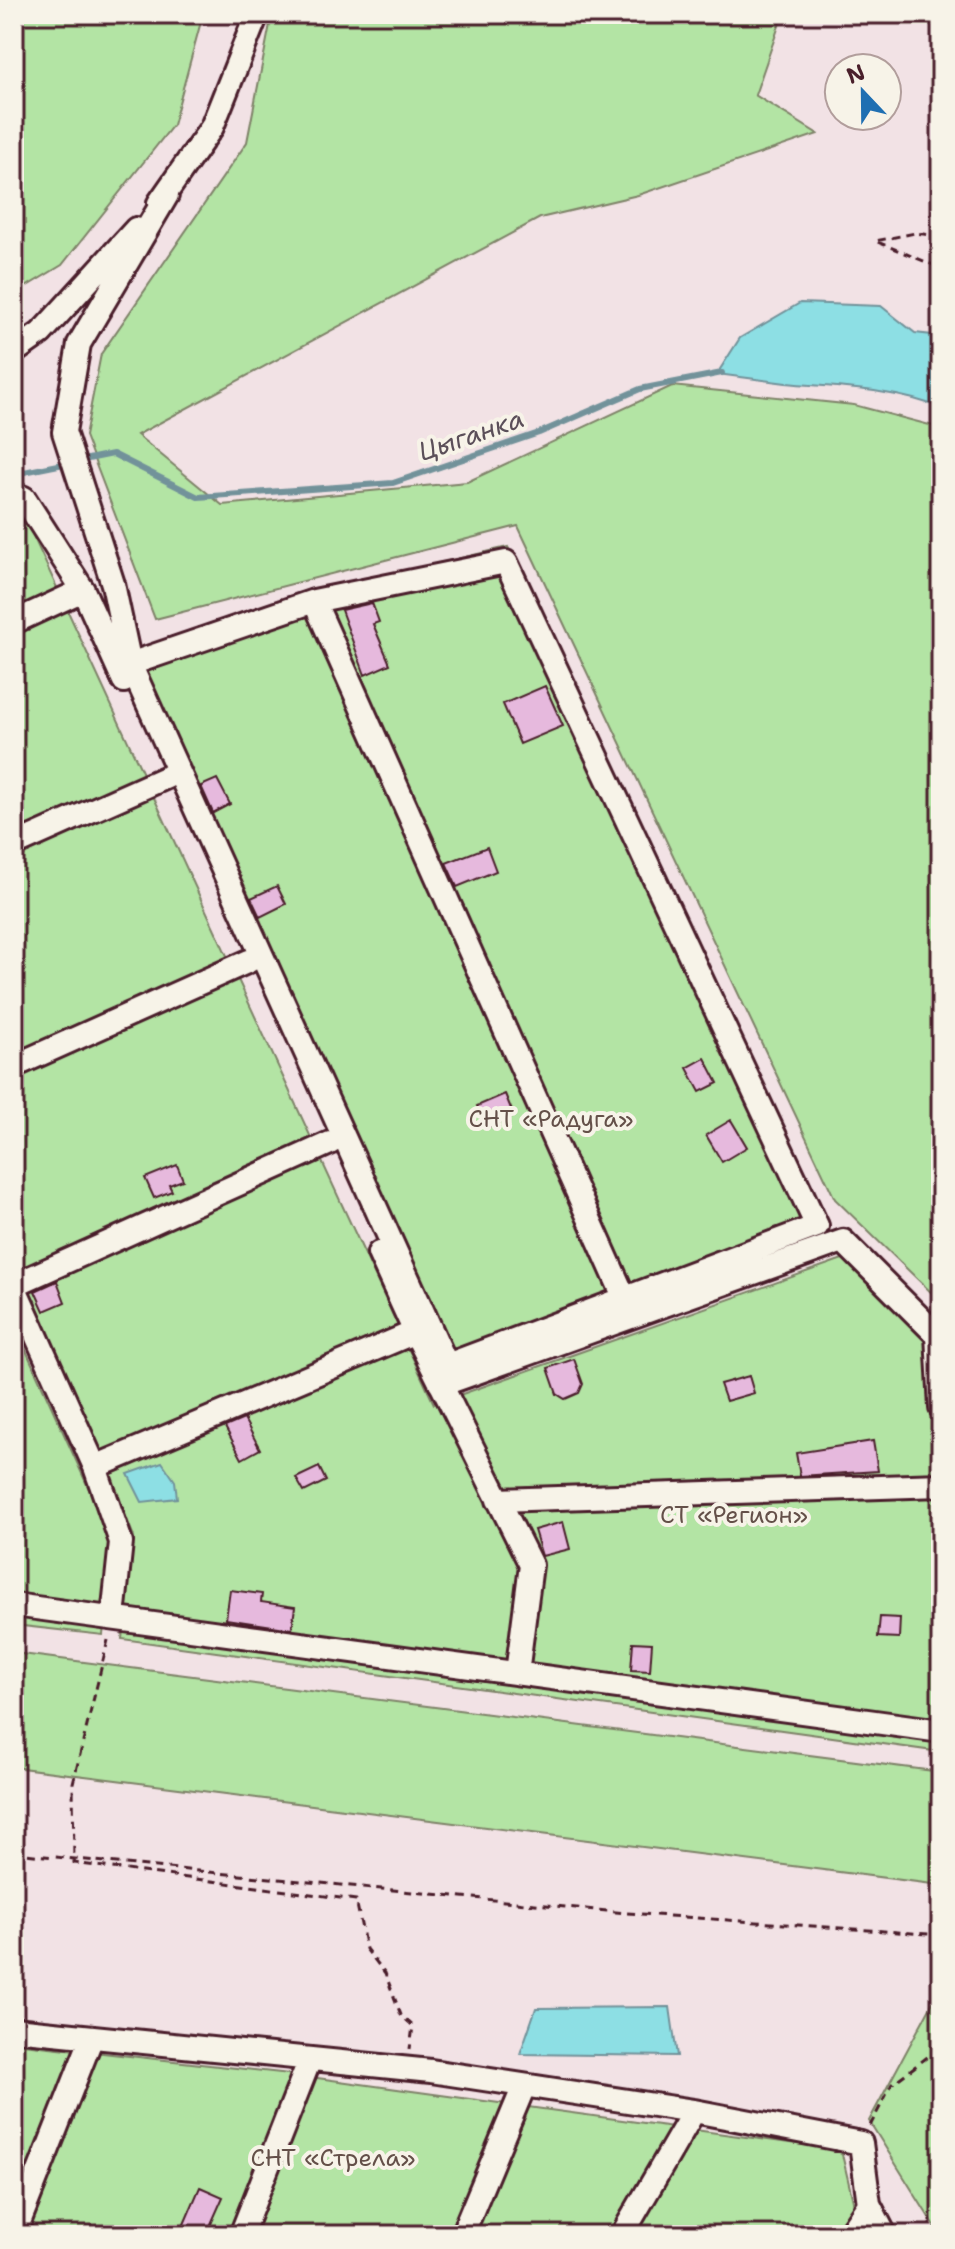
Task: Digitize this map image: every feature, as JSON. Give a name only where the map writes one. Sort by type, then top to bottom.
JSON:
[{"type":"street","points":[[130,664],[314,601],[506,562],[817,1226],[447,1365],[130,664],[113,584],[64,432],[79,344],[167,195],[212,127],[257,14]]},
{"type":"street","points":[[14,352],[41,333],[167,195]]},
{"type":"street","points":[[14,494],[24,498],[83,590],[415,1332],[531,1565],[517,1673]]},
{"type":"street","points":[[14,622],[83,590]]},
{"type":"street","points":[[314,601],[625,1299]]},
{"type":"street","points":[[14,845],[167,777]]},
{"type":"street","points":[[14,1066],[249,961]]},
{"type":"street","points":[[113,1617],[121,1542],[95,1467],[14,1285],[330,1143]]},
{"type":"street","points":[[441,1385],[843,1241],[937,1335],[941,1408]]},
{"type":"street","points":[[95,1467],[415,1332]]},
{"type":"street","points":[[498,1500],[941,1485]]},
{"type":"street","points":[[14,1605],[941,1731]]},
{"type":"street","points":[[14,2029],[407,2069],[694,2111],[861,2143],[869,2204],[885,2235]]},
{"type":"street","points":[[14,2235],[92,2037]]},
{"type":"street","points":[[241,2235],[310,2059]]},
{"type":"street","points":[[462,2235],[524,2086]]},
{"type":"street","points":[[622,2235],[694,2111]]},
{"type":"street","points":[[848,2235],[869,2204]]},
{"type":"path","points":[[941,236],[915,233],[875,241],[941,268]]},
{"type":"path","points":[[113,1617],[73,1783],[74,1863],[356,1900],[366,1949],[385,1973],[401,2015],[413,2026],[407,2069]]},
{"type":"path","points":[[14,1853],[627,1913],[941,1935]]},
{"type":"path","points":[[861,2143],[892,2084],[934,2052],[941,2033]]},
{"type":"green space","points":[[14,14],[203,14],[173,125],[62,265],[14,294]]},
{"type":"green space","points":[[272,14],[783,14],[755,95],[818,134],[638,195],[540,218],[137,435],[222,505],[467,482],[672,386],[854,405],[941,428],[941,1302],[835,1199],[518,526],[155,619],[85,436],[101,354],[247,142]]},
{"type":"green space","name":"СТ «Регион»","points":[[14,512],[23,514],[434,1404],[868,1250],[941,1325],[941,1752],[122,1639],[134,1537],[100,1451],[14,1260]]},
{"type":"green space","name":"СНТ «Радуга»","points":[[508,547],[830,1233],[444,1377],[122,658],[311,593]]},
{"type":"green space","points":[[14,1324],[113,1542],[103,1635],[14,1625]]},
{"type":"green space","points":[[14,1653],[941,1772],[941,1885],[14,1767]]},
{"type":"green space","points":[[941,1987],[941,2235],[940,2235],[869,2121]]},
{"type":"green space","name":"СНТ «Стрела»","points":[[14,2043],[281,2073],[841,2150],[856,2214],[886,2235],[14,2235]]},
{"type":"water","points":[[800,303],[881,306],[915,333],[941,336],[941,408],[884,393],[717,374],[740,338]]},
{"type":"water","points":[[162,1462],[175,1481],[177,1498],[142,1502],[128,1474]]},
{"type":"water","points":[[670,2007],[677,2056],[520,2054],[536,2008]]},
{"type":"building","points":[[372,603],[379,622],[373,624],[390,664],[365,675],[341,610]]},
{"type":"building","points":[[545,686],[563,726],[520,744],[503,704]]},
{"type":"building","points":[[217,779],[230,804],[213,813],[201,786]]},
{"type":"building","points":[[487,847],[496,871],[457,887],[446,863]]},
{"type":"building","points":[[277,886],[286,904],[260,917],[251,898]]},
{"type":"building","points":[[705,1058],[718,1083],[700,1092],[687,1068]]},
{"type":"building","points":[[505,1094],[514,1116],[486,1128],[477,1106]]},
{"type":"building","points":[[731,1120],[747,1147],[722,1162],[706,1135]]},
{"type":"building","points":[[177,1165],[183,1180],[169,1185],[172,1191],[154,1198],[145,1178]]},
{"type":"building","points":[[57,1281],[65,1302],[44,1311],[35,1291]]},
{"type":"building","points":[[574,1359],[583,1384],[579,1393],[565,1399],[557,1394],[548,1368]]},
{"type":"building","points":[[749,1376],[754,1393],[726,1401],[720,1384]]},
{"type":"building","points":[[244,1419],[260,1449],[242,1459],[225,1427]]},
{"type":"building","points":[[873,1441],[878,1471],[800,1476],[796,1453]]},
{"type":"building","points":[[319,1467],[326,1481],[304,1492],[296,1478]]},
{"type":"building","points":[[563,1522],[570,1549],[542,1556],[534,1530]]},
{"type":"building","points":[[230,1590],[262,1594],[261,1602],[295,1607],[292,1629],[226,1619]]},
{"type":"building","points":[[880,1617],[900,1618],[899,1638],[878,1637]]},
{"type":"building","points":[[633,1642],[652,1643],[650,1671],[631,1670]]},
{"type":"building","points":[[200,2187],[223,2197],[207,2233],[198,2229],[196,2234],[182,2229]]},
{"type":"waterway","name":"Цыганка","points":[[14,474],[113,454],[198,497],[393,483],[539,433],[640,389],[722,373]]}]
